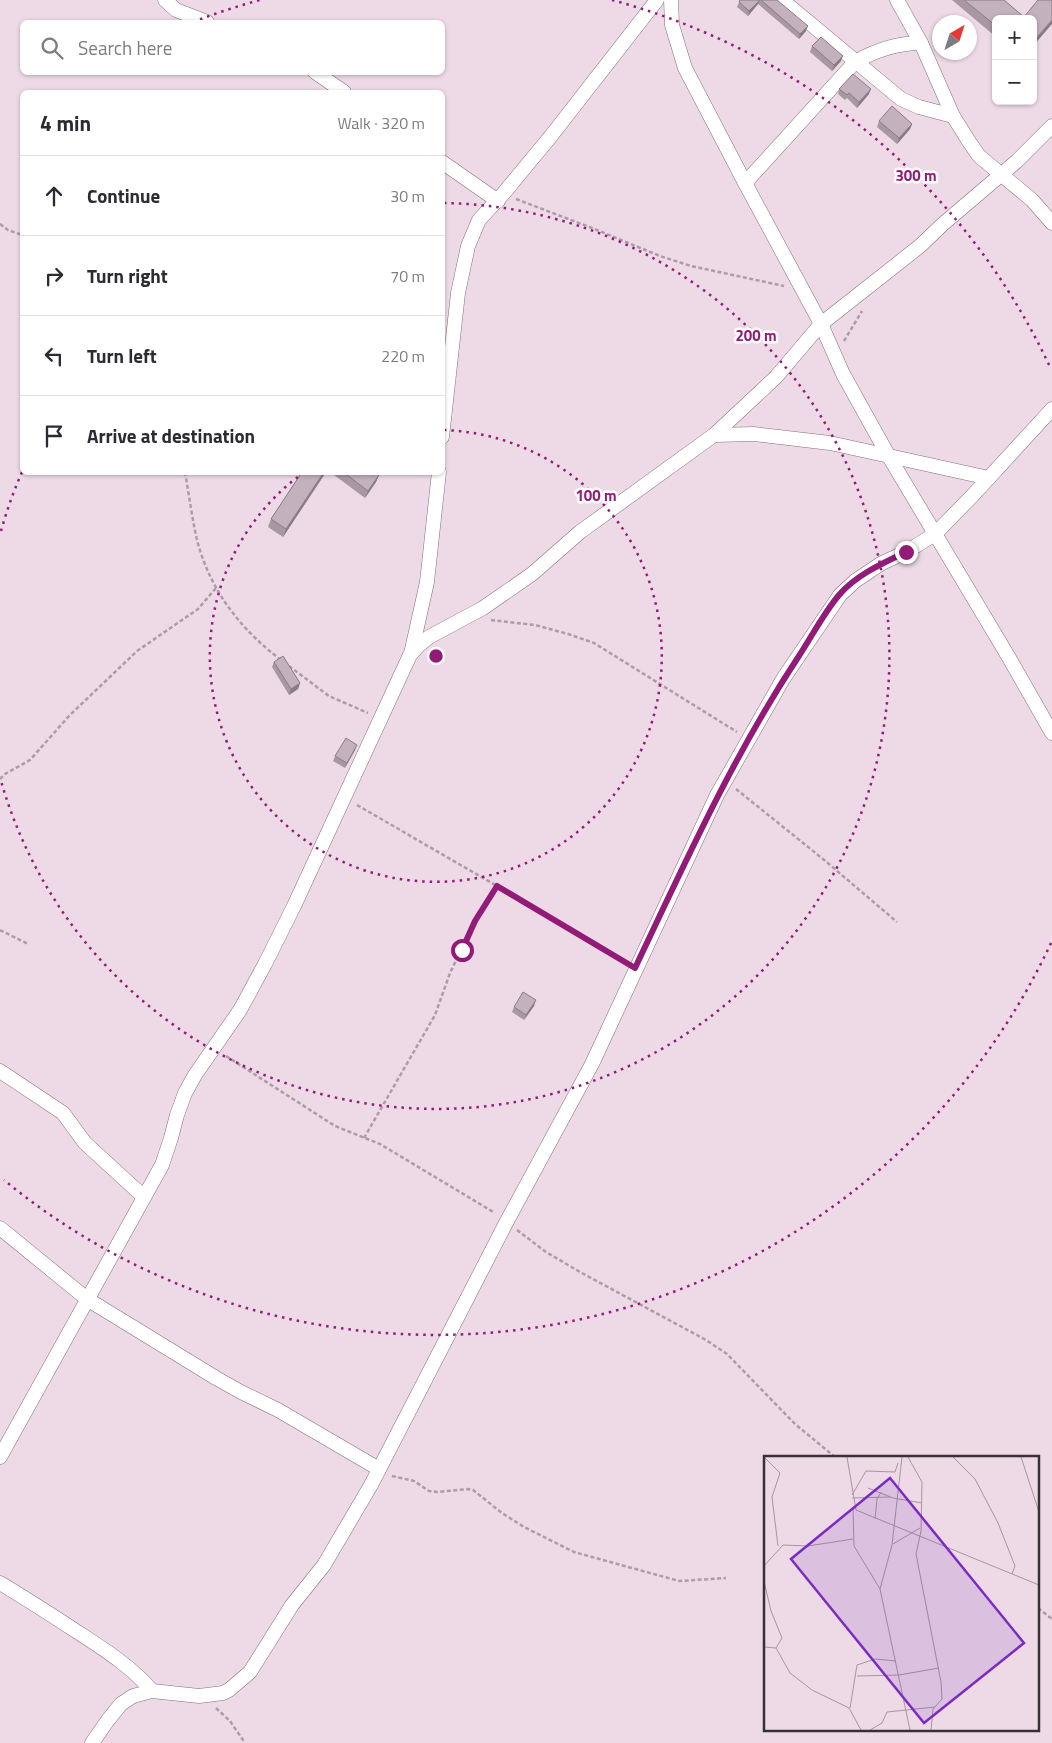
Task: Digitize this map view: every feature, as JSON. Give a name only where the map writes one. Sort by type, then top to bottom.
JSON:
[{"type":"street","points":[[165,0],[176,10],[202,20]]},
{"type":"street","points":[[445,410],[458,293],[468,246],[479,220],[500,198],[551,136],[657,0]]},
{"type":"street","points":[[670,0],[672,25],[686,68],[821,324],[837,361],[888,455],[1052,733]]},
{"type":"street","points":[[782,0],[901,99],[919,107],[953,116]]},
{"type":"street","points":[[897,0],[921,43],[953,116],[980,156],[1032,200],[1052,223]]},
{"type":"street","points":[[745,183],[855,62],[888,47],[908,43],[921,43]]},
{"type":"street","points":[[319,75],[341,90]]},
{"type":"street","points":[[410,654],[429,638],[482,608],[532,574],[580,532],[714,435],[776,377],[821,324],[898,265],[1017,161],[1052,126]]},
{"type":"street","points":[[445,164],[500,198]]},
{"type":"street","points":[[92,1743],[121,1704],[132,1696],[152,1691],[199,1696],[214,1694],[229,1690],[250,1672],[292,1605],[324,1565],[371,1485],[507,1221],[592,1064],[635,968],[725,781],[783,680],[840,595],[855,581],[882,563],[906,552],[935,534],[1052,409]]},
{"type":"street","points":[[714,435],[762,435],[830,443],[989,478]]},
{"type":"street","points":[[0,1457],[162,1165],[176,1115],[185,1093],[195,1075],[240,1010],[265,964],[294,906],[410,654],[427,582],[439,475]]},
{"type":"street","points":[[0,1070],[63,1113],[85,1143],[144,1197]]},
{"type":"street","points":[[0,1228],[87,1299],[216,1378],[278,1410],[379,1469]]},
{"type":"street","points":[[0,1583],[93,1642],[128,1668],[152,1691]]},
{"type":"path","points":[[500,198],[583,224],[660,256],[691,266],[802,290]]},
{"type":"path","points":[[0,224],[8,230],[20,234]]},
{"type":"path","points":[[837,361],[850,331],[866,306]]},
{"type":"path","points":[[185,475],[198,541],[216,588],[236,618],[275,656],[329,696],[380,718]]},
{"type":"path","points":[[0,779],[30,760],[69,716],[137,651],[198,609],[216,588]]},
{"type":"path","points":[[491,620],[534,625],[594,643],[749,739]]},
{"type":"path","points":[[725,781],[823,859],[897,922]]},
{"type":"path","points":[[344,798],[635,968]]},
{"type":"path","points":[[364,1138],[435,1014],[450,973],[475,921],[497,886]]},
{"type":"path","points":[[0,930],[28,944]]},
{"type":"path","points":[[214,1048],[335,1126],[380,1144],[507,1221],[546,1252],[706,1340],[727,1354],[794,1424],[834,1456]]},
{"type":"path","points":[[371,1485],[387,1476],[414,1481],[429,1491],[473,1490],[502,1514],[574,1552],[679,1581],[726,1578]]},
{"type":"path","points":[[1040,1610],[1052,1619]]},
{"type":"path","points":[[210,1705],[230,1721],[245,1743]]},
{"type":"building","points":[[740,0],[760,0],[749,11],[739,2]]},
{"type":"building","points":[[761,0],[777,0],[808,26],[800,34]]},
{"type":"building","points":[[964,0],[1004,0],[1022,15],[992,15],[992,23]]},
{"type":"building","points":[[1038,0],[1052,0],[1052,20],[1037,37],[1037,15],[1026,15]]},
{"type":"building","points":[[821,37],[843,56],[834,65],[812,46]]},
{"type":"building","points":[[853,74],[871,89],[859,102],[849,93],[847,95],[839,89]]},
{"type":"building","points":[[892,106],[912,124],[899,138],[879,121]]},
{"type":"building","points":[[300,475],[322,475],[286,529],[271,519]]},
{"type":"building","points":[[347,475],[379,475],[368,491]]},
{"type":"building","points":[[283,656],[300,683],[291,689],[274,662]]},
{"type":"building","points":[[346,738],[357,745],[347,763],[335,756]]},
{"type":"building","points":[[523,992],[536,1000],[526,1015],[514,1007]]},
{"type":"route","points":[[462,950],[475,921],[497,886],[635,968],[718,795],[783,680],[822,620],[840,595],[855,581],[882,563],[906,552]]}]
